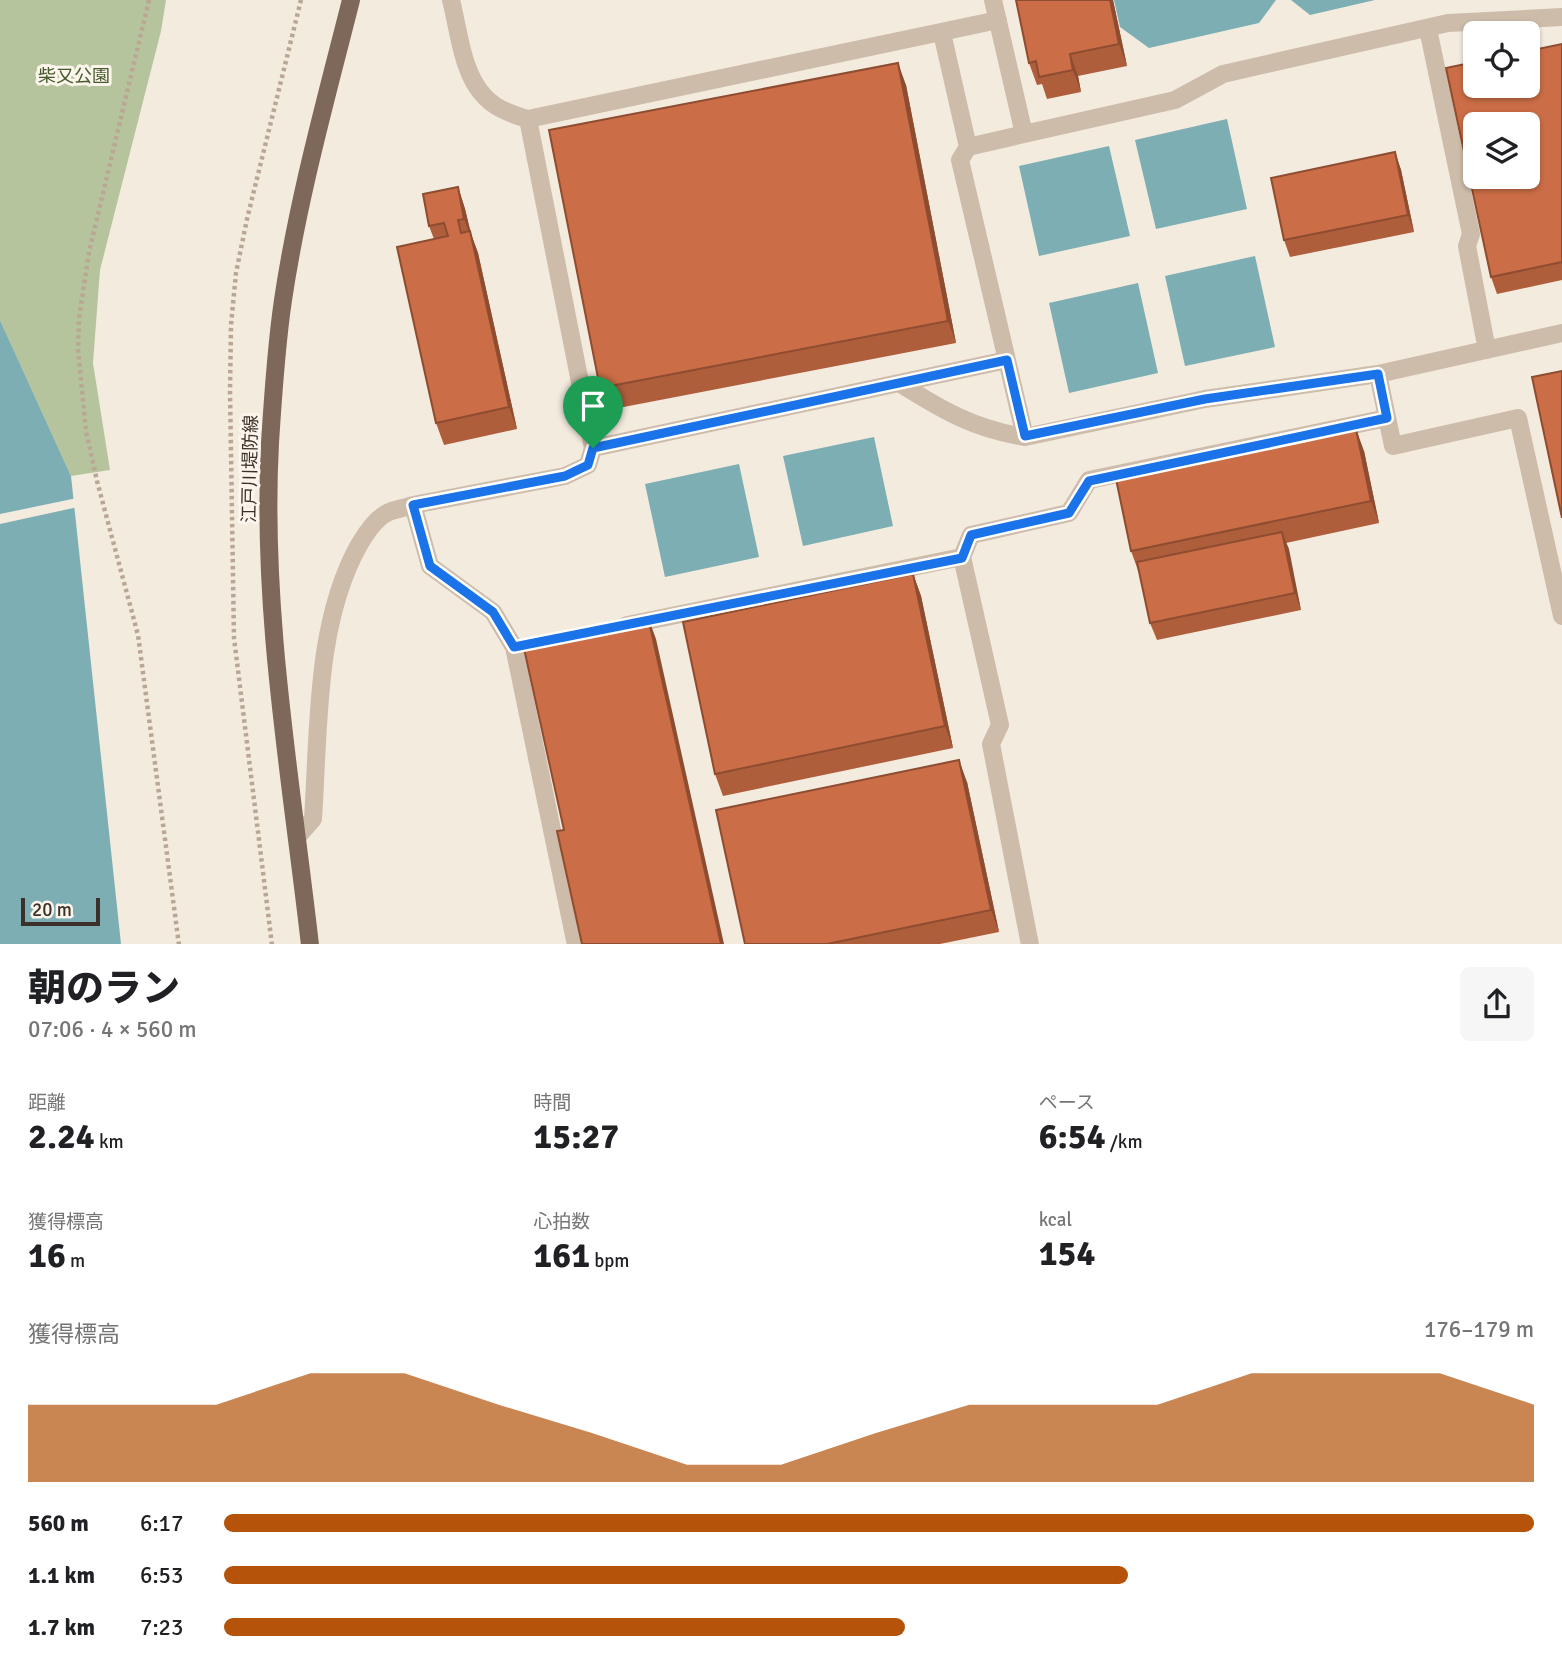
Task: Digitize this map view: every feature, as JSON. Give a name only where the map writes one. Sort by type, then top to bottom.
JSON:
[{"type":"main road","name":"江戸川堤防線","points":[[310,944],[282,721],[275,636],[270,444],[283,299],[301,202],[351,0]]},
{"type":"lane","points":[[451,0],[464,55],[477,86],[485,98],[498,107],[528,119],[998,20]]},
{"type":"lane","points":[[993,0],[1024,134]]},
{"type":"lane","points":[[968,147],[1175,100],[1223,74],[1448,23],[1562,17]]},
{"type":"lane","points":[[1428,29],[1471,233],[1467,246],[1487,350]]},
{"type":"lane","points":[[942,33],[968,147],[960,160],[1025,436]]},
{"type":"lane","points":[[298,837],[313,819],[325,657],[334,605],[350,562],[374,524],[388,512],[413,505],[565,476],[588,465],[593,448],[528,119]]},
{"type":"lane","points":[[900,383],[945,412],[970,424],[1000,433],[1025,436],[1205,399],[1378,374],[1562,333]]},
{"type":"lane","points":[[593,448],[1007,360]]},
{"type":"lane","points":[[1378,374],[1393,446],[1518,418],[1562,616]]},
{"type":"lane","points":[[1030,944],[991,744],[1000,725],[962,558],[971,535],[1069,513],[1089,481],[1387,418]]},
{"type":"lane","points":[[413,505],[430,566],[493,612],[521,646],[576,944]]},
{"type":"lane","points":[[609,628],[962,558]]},
{"type":"path","points":[[149,0],[89,252],[79,318],[78,350],[86,431],[138,635],[179,944]]},
{"type":"path","points":[[272,944],[233,638],[229,391],[231,325],[236,273],[247,219],[301,0]]},
{"type":"green space","name":"柴又公園","points":[[0,0],[166,0],[161,31],[100,270],[93,363],[110,470],[71,476],[0,320]]},
{"type":"water","points":[[1114,0],[1276,0],[1259,23],[1149,48],[1120,27]]},
{"type":"water","points":[[1291,0],[1375,0],[1310,15]]},
{"type":"water","points":[[1227,119],[1247,209],[1156,229],[1135,140]]},
{"type":"water","points":[[1109,146],[1130,236],[1039,256],[1019,166]]},
{"type":"water","points":[[1255,256],[1275,347],[1185,366],[1165,276]]},
{"type":"water","points":[[1138,283],[1158,373],[1069,393],[1049,303]]},
{"type":"water","points":[[0,320],[71,476],[121,944],[0,944]]},
{"type":"water","points":[[874,437],[893,526],[803,546],[783,456]]},
{"type":"water","points":[[739,464],[759,557],[665,577],[645,484]]},
{"type":"pier","points":[[77,498],[78,507],[0,524],[0,514]]},
{"type":"building","points":[[1016,0],[1110,0],[1119,44],[1070,54],[1073,70],[1039,77],[1036,61],[1029,63]]},
{"type":"building","points":[[1562,44],[1562,262],[1491,277],[1472,189],[1540,189],[1540,112],[1463,112],[1463,147],[1446,68],[1463,64],[1463,98],[1540,98],[1540,49]]},
{"type":"building","points":[[898,63],[948,321],[600,388],[549,130]]},
{"type":"building","points":[[1395,152],[1408,215],[1284,240],[1271,178]]},
{"type":"building","points":[[458,187],[464,219],[458,220],[461,233],[470,231],[509,407],[436,423],[397,247],[448,236],[444,223],[429,226],[423,194]]},
{"type":"building","points":[[1562,371],[1562,518],[1532,377]]},
{"type":"building","points":[[1356,429],[1371,501],[1131,551],[1116,479]]},
{"type":"building","points":[[1282,532],[1295,593],[1150,623],[1137,562]]},
{"type":"building","points":[[913,574],[945,726],[715,774],[683,622]]},
{"type":"building","points":[[648,617],[721,944],[582,944],[557,831],[564,830],[523,644]]},
{"type":"building","points":[[959,760],[991,910],[827,944],[745,944],[716,810]]},
{"type":"route","points":[[1007,360],[1025,436],[1205,399],[1378,374],[1387,418],[1089,481],[1069,513],[971,535],[962,558],[514,647],[493,612],[430,566],[413,505],[565,476],[588,465],[593,448],[1007,360]]}]
